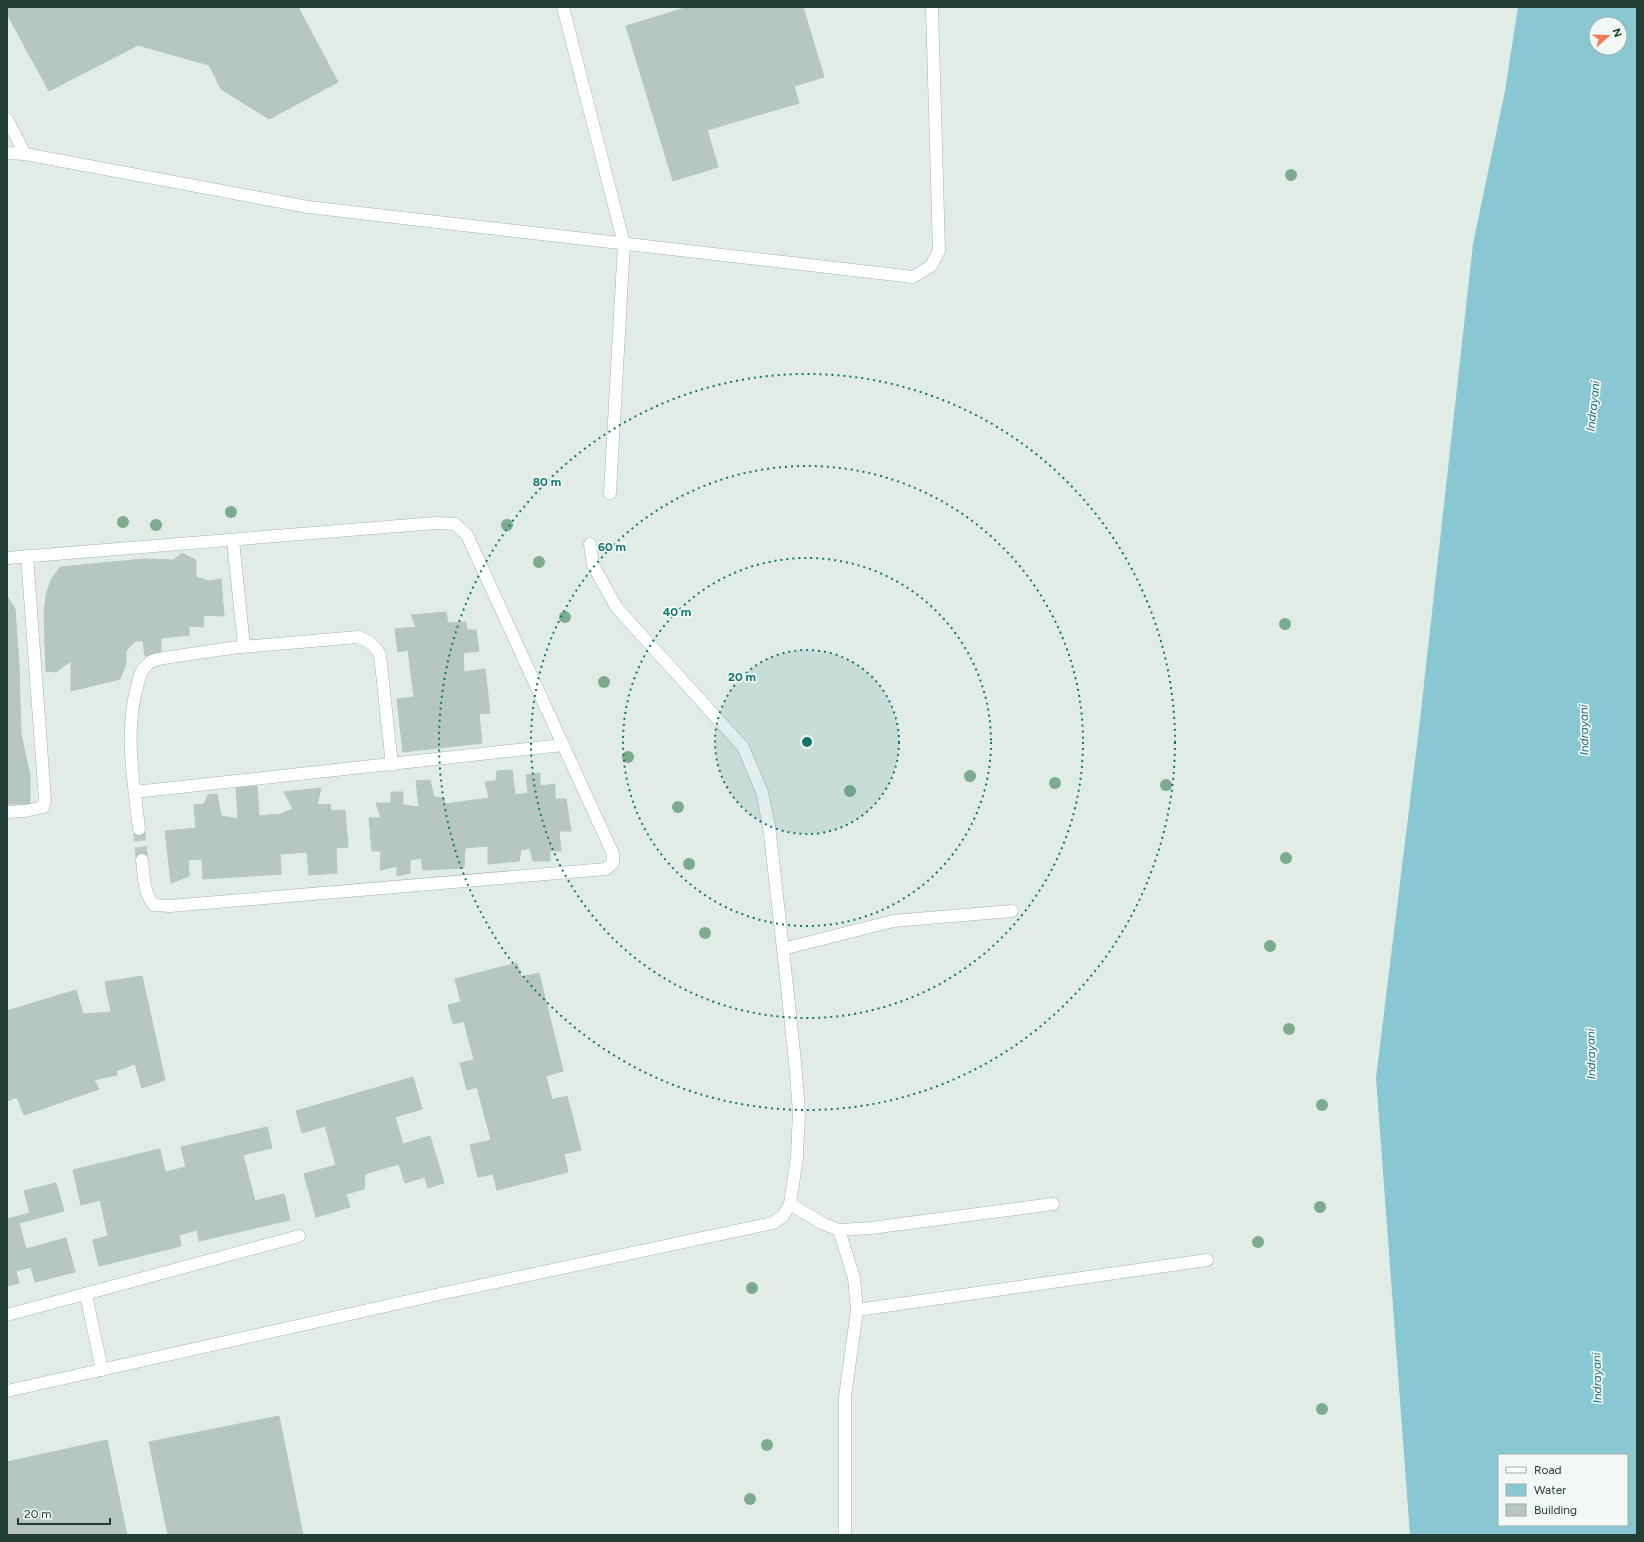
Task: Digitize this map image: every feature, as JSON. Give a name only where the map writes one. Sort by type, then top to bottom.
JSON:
[{"type":"street","points":[[563,7],[624,244],[610,493]]},
{"type":"street","points":[[7,153],[25,154],[308,207],[912,277],[931,266],[939,251],[932,7]]},
{"type":"street","points":[[7,119],[25,154]]},
{"type":"street","points":[[7,558],[436,523],[455,524],[466,534],[613,854],[613,863],[606,869],[170,906],[154,905],[148,898],[145,890],[142,860]]},
{"type":"street","points":[[233,540],[244,646]]},
{"type":"street","points":[[7,1391],[435,1295],[773,1223],[783,1216],[790,1204],[797,1157],[799,1112],[795,1062],[769,826],[762,792],[743,747],[617,608],[592,565],[590,544]]},
{"type":"street","points":[[7,812],[34,810],[43,807],[45,800],[27,556]]},
{"type":"street","points":[[139,829],[130,746],[132,705],[141,672],[147,664],[154,660],[244,646],[358,637],[368,641],[376,648],[380,655],[392,765]]},
{"type":"street","points":[[135,792],[392,765],[563,745]]},
{"type":"street","points":[[783,949],[893,921],[1012,911]]},
{"type":"street","points":[[790,1204],[822,1224],[839,1230],[871,1228],[1053,1204]]},
{"type":"street","points":[[839,1230],[854,1278],[857,1310],[845,1397],[845,1535]]},
{"type":"street","points":[[7,1315],[86,1295],[299,1236]]},
{"type":"street","points":[[857,1310],[1207,1260]]},
{"type":"street","points":[[86,1295],[102,1370]]},
{"type":"water","name":"Indrayani","points":[[1518,7],[1637,7],[1637,1535],[1410,1535],[1376,1078],[1420,720],[1473,244],[1505,91]]},
{"type":"building","points":[[7,7],[298,7],[338,82],[269,119],[221,89],[209,65],[138,45],[49,91],[7,14]]},
{"type":"building","points":[[688,7],[803,7],[824,77],[794,86],[799,103],[707,130],[718,167],[673,181],[626,26]]},
{"type":"building","points":[[182,553],[196,560],[196,577],[209,581],[221,579],[224,616],[204,615],[203,627],[189,626],[189,635],[161,638],[161,654],[145,656],[143,641],[135,641],[126,651],[126,663],[120,679],[71,691],[71,661],[56,672],[46,671],[44,614],[46,595],[51,580],[60,567],[144,559],[174,560]]},
{"type":"building","points":[[7,596],[15,609],[19,665],[21,734],[30,776],[30,804],[7,804]]},
{"type":"building","points":[[446,612],[448,623],[466,622],[467,630],[476,630],[479,651],[463,653],[464,672],[485,669],[490,713],[479,714],[482,743],[403,752],[397,699],[414,697],[408,650],[398,652],[395,629],[416,627],[411,615]]},
{"type":"building","points":[[512,770],[515,795],[528,793],[526,775],[540,773],[540,786],[555,784],[555,799],[566,799],[571,831],[559,831],[561,851],[550,851],[550,861],[533,861],[530,848],[521,850],[519,861],[488,864],[488,846],[465,848],[464,868],[423,870],[421,858],[410,860],[410,873],[397,876],[397,866],[380,870],[381,851],[372,851],[369,818],[381,818],[376,803],[391,803],[391,792],[403,792],[403,805],[419,807],[416,781],[430,780],[434,797],[444,798],[445,804],[489,798],[485,782],[496,781],[497,771]]},
{"type":"building","points":[[257,786],[259,816],[281,814],[293,809],[284,792],[321,788],[317,805],[330,804],[331,811],[345,810],[348,847],[336,848],[337,873],[309,875],[307,852],[280,854],[281,874],[203,879],[202,859],[188,860],[189,876],[171,883],[165,831],[196,828],[194,805],[204,804],[208,795],[217,794],[221,816],[238,819],[236,788]]},
{"type":"building","points":[[517,963],[521,977],[539,973],[563,1071],[546,1076],[552,1100],[567,1096],[581,1150],[564,1154],[568,1172],[497,1190],[493,1174],[478,1177],[470,1145],[491,1140],[477,1087],[467,1090],[460,1063],[474,1060],[464,1021],[453,1024],[448,1005],[461,1002],[455,979]]},
{"type":"building","points":[[142,976],[165,1080],[142,1088],[135,1064],[116,1071],[117,1075],[94,1080],[99,1089],[24,1115],[17,1097],[7,1101],[7,1011],[76,990],[83,1014],[111,1012],[105,982]]},
{"type":"building","points":[[413,1077],[422,1109],[395,1117],[403,1144],[430,1136],[444,1183],[428,1188],[425,1177],[405,1183],[399,1164],[365,1174],[364,1189],[346,1194],[350,1207],[316,1217],[304,1174],[336,1165],[325,1126],[302,1133],[296,1111]]},
{"type":"building","points":[[267,1127],[272,1148],[243,1155],[255,1201],[284,1194],[290,1220],[199,1241],[197,1230],[179,1235],[181,1246],[99,1266],[93,1240],[108,1236],[100,1200],[81,1205],[73,1170],[160,1149],[165,1172],[186,1167],[181,1147]]},
{"type":"building","points":[[56,1183],[64,1211],[19,1223],[26,1249],[66,1238],[75,1272],[35,1282],[31,1267],[16,1271],[19,1283],[7,1286],[7,1219],[30,1213],[24,1191]]},
{"type":"building","points":[[279,1416],[303,1535],[168,1535],[149,1442]]},
{"type":"building","points":[[107,1440],[127,1535],[7,1535],[7,1462]]},
{"type":"tunnel","points":[[139,829],[142,860]]}]
